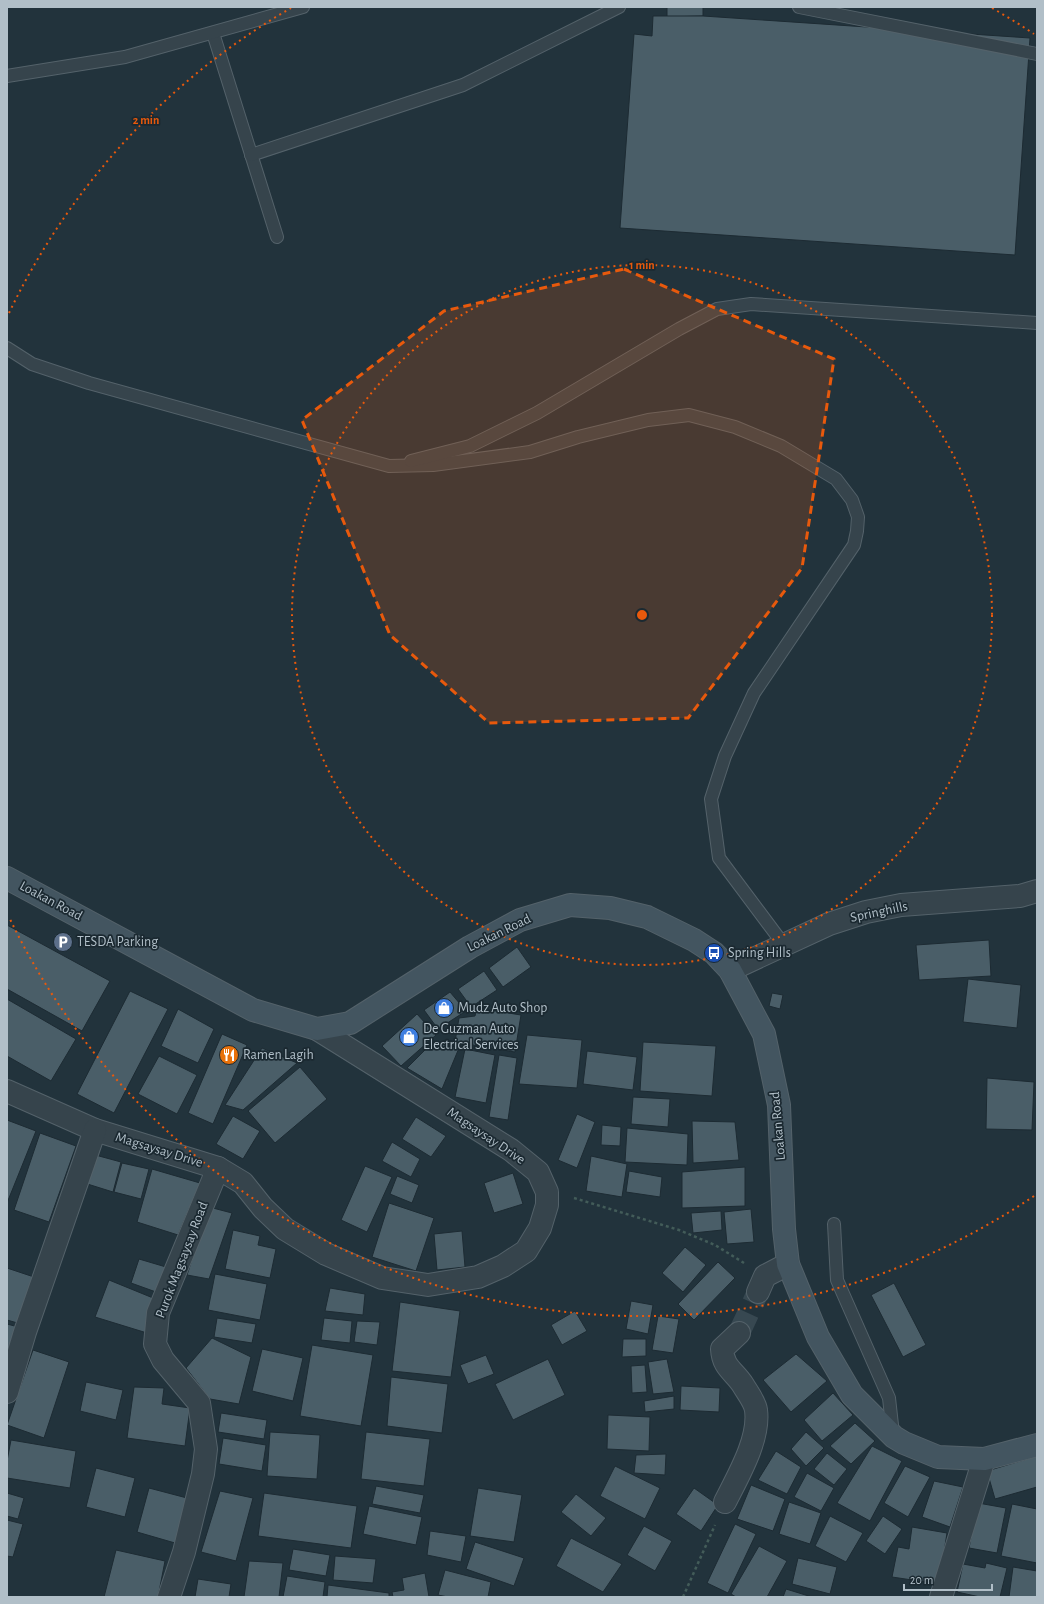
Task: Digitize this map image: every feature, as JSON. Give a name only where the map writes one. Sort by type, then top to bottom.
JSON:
[{"type":"main road","name":"Loakan Road","points":[[7,878],[253,1010],[317,1029],[350,1023],[470,947],[520,920],[570,905],[610,908],[647,917],[694,940],[714,953],[730,970],[764,1034],[779,1105],[784,1229],[788,1264],[818,1337],[852,1395],[894,1437],[904,1443],[938,1457],[984,1460],[1037,1444]]},
{"type":"street","name":"Springhills","points":[[730,970],[829,924],[866,912],[900,905],[1020,896],[1037,891]]},
{"type":"street","name":"Magsaysay Drive","points":[[7,1090],[95,1130],[218,1168],[243,1183],[263,1208],[285,1229],[326,1254],[382,1278],[428,1285],[478,1277],[503,1266],[526,1251],[540,1228],[548,1205],[547,1192],[538,1172],[511,1150],[317,1029]]},
{"type":"street","points":[[7,1392],[25,1332],[95,1130]]},
{"type":"street","name":"Purok Magsaysay Road","points":[[169,1597],[184,1552],[203,1474],[206,1449],[199,1403],[163,1360],[155,1344],[158,1313],[218,1168]]},
{"type":"street","points":[[761,1284],[788,1264]]},
{"type":"street","points":[[725,1502],[744,1464],[755,1433],[756,1408],[742,1384],[722,1360],[722,1349],[739,1333]]},
{"type":"street","points":[[941,1597],[984,1460]]},
{"type":"lane","points":[[7,76],[125,57],[303,7]]},
{"type":"lane","points":[[251,155],[463,85],[619,7]]},
{"type":"lane","points":[[799,7],[1037,54]]},
{"type":"lane","points":[[213,33],[277,237]]},
{"type":"lane","points":[[389,466],[470,446],[537,413],[679,329],[717,309],[751,304],[1037,323]]},
{"type":"lane","points":[[7,348],[32,364],[89,383],[389,466],[433,465],[530,452],[578,437],[634,424],[689,415],[736,427],[781,446],[836,478],[852,500],[858,517],[854,545],[754,693],[725,756],[711,799],[719,858],[784,945]]},
{"type":"lane","points":[[834,1224],[837,1280],[889,1398],[894,1437]]},
{"type":"path","points":[[573,1198],[679,1230],[715,1245],[761,1284]]},
{"type":"path","points":[[683,1597],[725,1502]]},
{"type":"highlighted area","points":[[624,269],[834,359],[802,568],[688,718],[489,723],[390,635],[302,420],[444,311]]},
{"type":"building","points":[[667,7],[703,7],[703,16],[667,17]]},
{"type":"building","points":[[653,16],[703,16],[1030,38],[1015,255],[620,228],[634,34],[652,36]]},
{"type":"building","points":[[7,925],[110,981],[82,1031],[7,989]]},
{"type":"building","points":[[989,940],[991,976],[919,980],[916,945]]},
{"type":"building","points":[[517,947],[531,967],[503,987],[489,968]]},
{"type":"building","points":[[484,971],[497,990],[471,1007],[458,989]]},
{"type":"building","points":[[968,979],[1021,985],[1017,1028],[963,1022]]},
{"type":"building","points":[[130,991],[168,1009],[114,1113],[77,1094]]},
{"type":"building","points":[[450,992],[466,1011],[438,1029],[424,1010]]},
{"type":"building","points":[[772,993],[783,995],[780,1009],[769,1006]]},
{"type":"building","points":[[7,999],[76,1039],[51,1081],[7,1056]]},
{"type":"building","points":[[477,1008],[521,1015],[515,1052],[455,1042],[459,1018],[475,1016]]},
{"type":"building","points":[[178,1009],[214,1029],[198,1063],[161,1046]]},
{"type":"building","points":[[417,1014],[436,1035],[401,1066],[382,1046]]},
{"type":"building","points":[[222,1034],[247,1045],[213,1124],[188,1113]]},
{"type":"building","points":[[527,1035],[582,1040],[577,1088],[519,1084]]},
{"type":"building","points":[[434,1041],[459,1048],[442,1089],[407,1068]]},
{"type":"building","points":[[643,1042],[716,1046],[712,1096],[640,1091]]},
{"type":"building","points":[[262,1048],[297,1063],[243,1110],[225,1105]]},
{"type":"building","points":[[465,1049],[495,1055],[486,1103],[455,1097]]},
{"type":"building","points":[[587,1051],[637,1057],[633,1090],[583,1084]]},
{"type":"building","points":[[499,1055],[517,1058],[508,1120],[489,1117]]},
{"type":"building","points":[[159,1056],[197,1075],[177,1114],[138,1094]]},
{"type":"building","points":[[300,1067],[327,1099],[275,1143],[248,1111]]},
{"type":"building","points":[[987,1078],[1034,1082],[1032,1130],[986,1129]]},
{"type":"building","points":[[633,1097],[670,1099],[668,1127],[631,1124]]},
{"type":"building","points":[[577,1114],[595,1122],[577,1168],[558,1160]]},
{"type":"building","points":[[233,1116],[260,1131],[243,1159],[216,1144]]},
{"type":"building","points":[[416,1117],[446,1136],[431,1157],[402,1139]]},
{"type":"building","points":[[7,1120],[36,1131],[7,1203]]},
{"type":"building","points":[[692,1121],[735,1122],[739,1160],[693,1163]]},
{"type":"building","points":[[602,1125],[621,1127],[620,1146],[601,1145]]},
{"type":"building","points":[[627,1128],[688,1134],[687,1165],[625,1162]]},
{"type":"building","points":[[40,1133],[76,1146],[49,1222],[14,1210]]},
{"type":"building","points":[[392,1142],[420,1159],[411,1177],[382,1161]]},
{"type":"building","points":[[88,1153],[121,1162],[113,1192],[81,1182]]},
{"type":"building","points":[[591,1156],[627,1164],[622,1197],[586,1191]]},
{"type":"building","points":[[122,1163],[149,1169],[141,1199],[114,1192]]},
{"type":"building","points":[[365,1166],[392,1177],[367,1232],[341,1220]]},
{"type":"building","points":[[745,1167],[745,1206],[682,1208],[682,1172]]},
{"type":"building","points":[[152,1169],[200,1183],[178,1235],[137,1222]]},
{"type":"building","points":[[629,1171],[662,1177],[660,1197],[626,1192]]},
{"type":"building","points":[[513,1173],[523,1204],[494,1213],[484,1183]]},
{"type":"building","points":[[397,1176],[419,1185],[412,1203],[390,1194]]},
{"type":"building","points":[[389,1203],[434,1218],[416,1271],[372,1257]]},
{"type":"building","points":[[209,1207],[232,1213],[209,1279],[187,1275]]},
{"type":"building","points":[[751,1209],[754,1242],[727,1244],[724,1212]]},
{"type":"building","points":[[721,1211],[722,1230],[693,1233],[691,1213]]},
{"type":"building","points":[[233,1230],[260,1236],[258,1245],[276,1249],[270,1278],[225,1269]]},
{"type":"building","points":[[462,1231],[465,1267],[437,1270],[434,1234]]},
{"type":"building","points":[[685,1247],[706,1265],[683,1292],[662,1273]]},
{"type":"building","points":[[139,1259],[166,1267],[156,1292],[131,1283]]},
{"type":"building","points":[[718,1262],[735,1278],[694,1320],[678,1304]]},
{"type":"building","points":[[7,1268],[37,1278],[21,1324],[7,1320]]},
{"type":"building","points":[[215,1274],[267,1284],[260,1320],[208,1310]]},
{"type":"building","points":[[109,1280],[158,1300],[147,1333],[95,1317]]},
{"type":"building","points":[[894,1283],[926,1345],[903,1357],[871,1295]]},
{"type":"building","points":[[330,1288],[365,1294],[363,1315],[325,1311]]},
{"type":"building","points":[[631,1301],[653,1305],[648,1334],[626,1329]]},
{"type":"building","points":[[400,1302],[460,1311],[451,1377],[392,1371]]},
{"type":"building","points":[[575,1311],[587,1331],[562,1345],[551,1325]]},
{"type":"building","points":[[658,1316],[679,1319],[673,1353],[652,1350]]},
{"type":"building","points":[[217,1318],[256,1324],[252,1343],[214,1337]]},
{"type":"building","points":[[324,1318],[352,1321],[350,1343],[321,1340]]},
{"type":"building","points":[[357,1321],[380,1322],[377,1345],[354,1342]]},
{"type":"building","points":[[7,1324],[22,1328],[7,1380]]},
{"type":"building","points":[[212,1338],[251,1357],[239,1404],[210,1399],[186,1368]]},
{"type":"building","points":[[623,1339],[646,1339],[646,1356],[622,1357]]},
{"type":"building","points":[[312,1345],[373,1355],[361,1426],[300,1416]]},
{"type":"building","points":[[262,1349],[303,1358],[293,1401],[252,1391]]},
{"type":"building","points":[[33,1350],[69,1362],[44,1438],[7,1425]]},
{"type":"building","points":[[796,1354],[827,1381],[791,1412],[763,1380]]},
{"type":"building","points":[[486,1355],[494,1374],[468,1384],[460,1365]]},
{"type":"building","points":[[548,1359],[565,1395],[513,1420],[495,1384]]},
{"type":"building","points":[[667,1359],[674,1392],[653,1394],[648,1362]]},
{"type":"building","points":[[645,1365],[647,1392],[632,1393],[631,1366]]},
{"type":"building","points":[[391,1377],[448,1384],[442,1433],[387,1426]]},
{"type":"building","points":[[86,1382],[123,1390],[116,1420],[80,1411]]},
{"type":"building","points":[[681,1386],[720,1388],[719,1412],[680,1410]]},
{"type":"building","points":[[134,1387],[164,1388],[162,1404],[190,1408],[185,1446],[127,1438]]},
{"type":"building","points":[[833,1393],[853,1415],[822,1441],[804,1420]]},
{"type":"building","points":[[674,1396],[674,1409],[645,1412],[644,1401]]},
{"type":"building","points":[[221,1413],[267,1420],[264,1439],[218,1432]]},
{"type":"building","points":[[608,1415],[650,1417],[649,1451],[607,1449]]},
{"type":"building","points":[[855,1423],[875,1441],[851,1464],[830,1446]]},
{"type":"building","points":[[270,1432],[320,1435],[317,1479],[267,1476]]},
{"type":"building","points":[[366,1432],[430,1439],[424,1486],[361,1479]]},
{"type":"building","points":[[806,1432],[824,1448],[806,1466],[791,1449]]},
{"type":"building","points":[[223,1438],[266,1445],[262,1471],[219,1464]]},
{"type":"building","points":[[11,1440],[76,1451],[70,1488],[7,1478],[7,1461]]},
{"type":"building","points":[[872,1446],[902,1461],[870,1521],[837,1503]]},
{"type":"building","points":[[776,1451],[801,1467],[787,1494],[758,1480]]},
{"type":"building","points":[[827,1453],[847,1469],[834,1485],[814,1469]]},
{"type":"building","points":[[666,1454],[665,1475],[634,1473],[636,1455]]},
{"type":"building","points":[[1037,1456],[1037,1487],[995,1499],[987,1471]]},
{"type":"building","points":[[615,1466],[660,1488],[645,1519],[600,1496]]},
{"type":"building","points":[[905,1466],[930,1477],[908,1517],[884,1503]]},
{"type":"building","points":[[96,1468],[135,1478],[125,1517],[86,1507]]},
{"type":"building","points":[[807,1473],[834,1488],[821,1511],[794,1497]]},
{"type":"building","points":[[934,1481],[963,1487],[950,1527],[922,1517]]},
{"type":"building","points":[[751,1485],[785,1499],[773,1531],[737,1519]]},
{"type":"building","points":[[376,1486],[424,1495],[420,1513],[372,1504]]},
{"type":"building","points":[[149,1488],[187,1498],[175,1543],[137,1532]]},
{"type":"building","points":[[478,1488],[522,1495],[514,1542],[470,1536]]},
{"type":"building","points":[[694,1488],[718,1505],[701,1531],[676,1514]]},
{"type":"building","points":[[220,1491],[253,1498],[236,1561],[201,1552]]},
{"type":"building","points":[[7,1493],[24,1498],[18,1519],[7,1516]]},
{"type":"building","points":[[264,1493],[357,1506],[351,1548],[258,1536]]},
{"type":"building","points":[[576,1494],[606,1518],[591,1536],[561,1512]]},
{"type":"building","points":[[789,1502],[821,1513],[810,1544],[779,1534]]},
{"type":"building","points":[[978,1503],[1006,1508],[997,1553],[969,1548]]},
{"type":"building","points":[[1012,1504],[1037,1509],[1037,1563],[1001,1556]]},
{"type":"building","points":[[369,1506],[422,1517],[416,1545],[363,1534]]},
{"type":"building","points":[[830,1516],[863,1533],[846,1562],[815,1546]]},
{"type":"building","points":[[883,1516],[902,1529],[885,1554],[866,1541]]},
{"type":"building","points":[[7,1520],[23,1524],[13,1557],[7,1556]]},
{"type":"building","points":[[735,1524],[756,1534],[728,1593],[707,1583]]},
{"type":"building","points":[[644,1526],[672,1541],[655,1571],[627,1555]]},
{"type":"building","points":[[912,1527],[947,1533],[939,1584],[892,1577],[898,1547],[909,1549]]},
{"type":"building","points":[[430,1531],[466,1536],[461,1562],[427,1555]]},
{"type":"building","points":[[571,1538],[622,1564],[603,1592],[556,1566]]},
{"type":"building","points":[[475,1542],[524,1558],[514,1586],[466,1569]]},
{"type":"building","points":[[759,1546],[787,1561],[767,1597],[736,1597],[731,1594]]},
{"type":"building","points":[[293,1549],[330,1555],[326,1576],[289,1570]]},
{"type":"building","points":[[116,1550],[165,1561],[158,1597],[104,1597]]},
{"type":"building","points":[[335,1556],[376,1559],[373,1583],[333,1580]]},
{"type":"building","points":[[798,1558],[837,1567],[830,1594],[792,1584]]},
{"type":"building","points":[[249,1561],[283,1563],[279,1597],[244,1597]]},
{"type":"building","points":[[986,1563],[1007,1568],[1000,1597],[980,1597],[957,1592],[963,1564],[985,1568]]},
{"type":"building","points":[[1013,1567],[1037,1571],[1037,1597],[1009,1597]]},
{"type":"building","points":[[445,1570],[491,1582],[488,1597],[448,1597],[438,1595]]},
{"type":"building","points":[[425,1573],[429,1597],[393,1597],[392,1592],[404,1590],[402,1578]]},
{"type":"building","points":[[287,1576],[325,1582],[323,1597],[283,1597]]},
{"type":"building","points":[[198,1579],[231,1584],[229,1597],[195,1597]]},
{"type":"building","points":[[328,1585],[389,1593],[389,1597],[327,1597]]},
{"type":"building","points":[[786,1589],[812,1597],[783,1597]]},
{"type":"tunnel","points":[[739,1333],[758,1292]]},
{"type":"place","name":"TESDA Parking","points":[[63,942]]},
{"type":"place","name":"Spring Hills","points":[[714,953]]},
{"type":"place","name":"Mudz Auto Shop","points":[[444,1008]]},
{"type":"place","name":"De Guzman Auto Electrical Services","points":[[409,1037]]},
{"type":"place","name":"Ramen Lagih","points":[[229,1055]]}]
